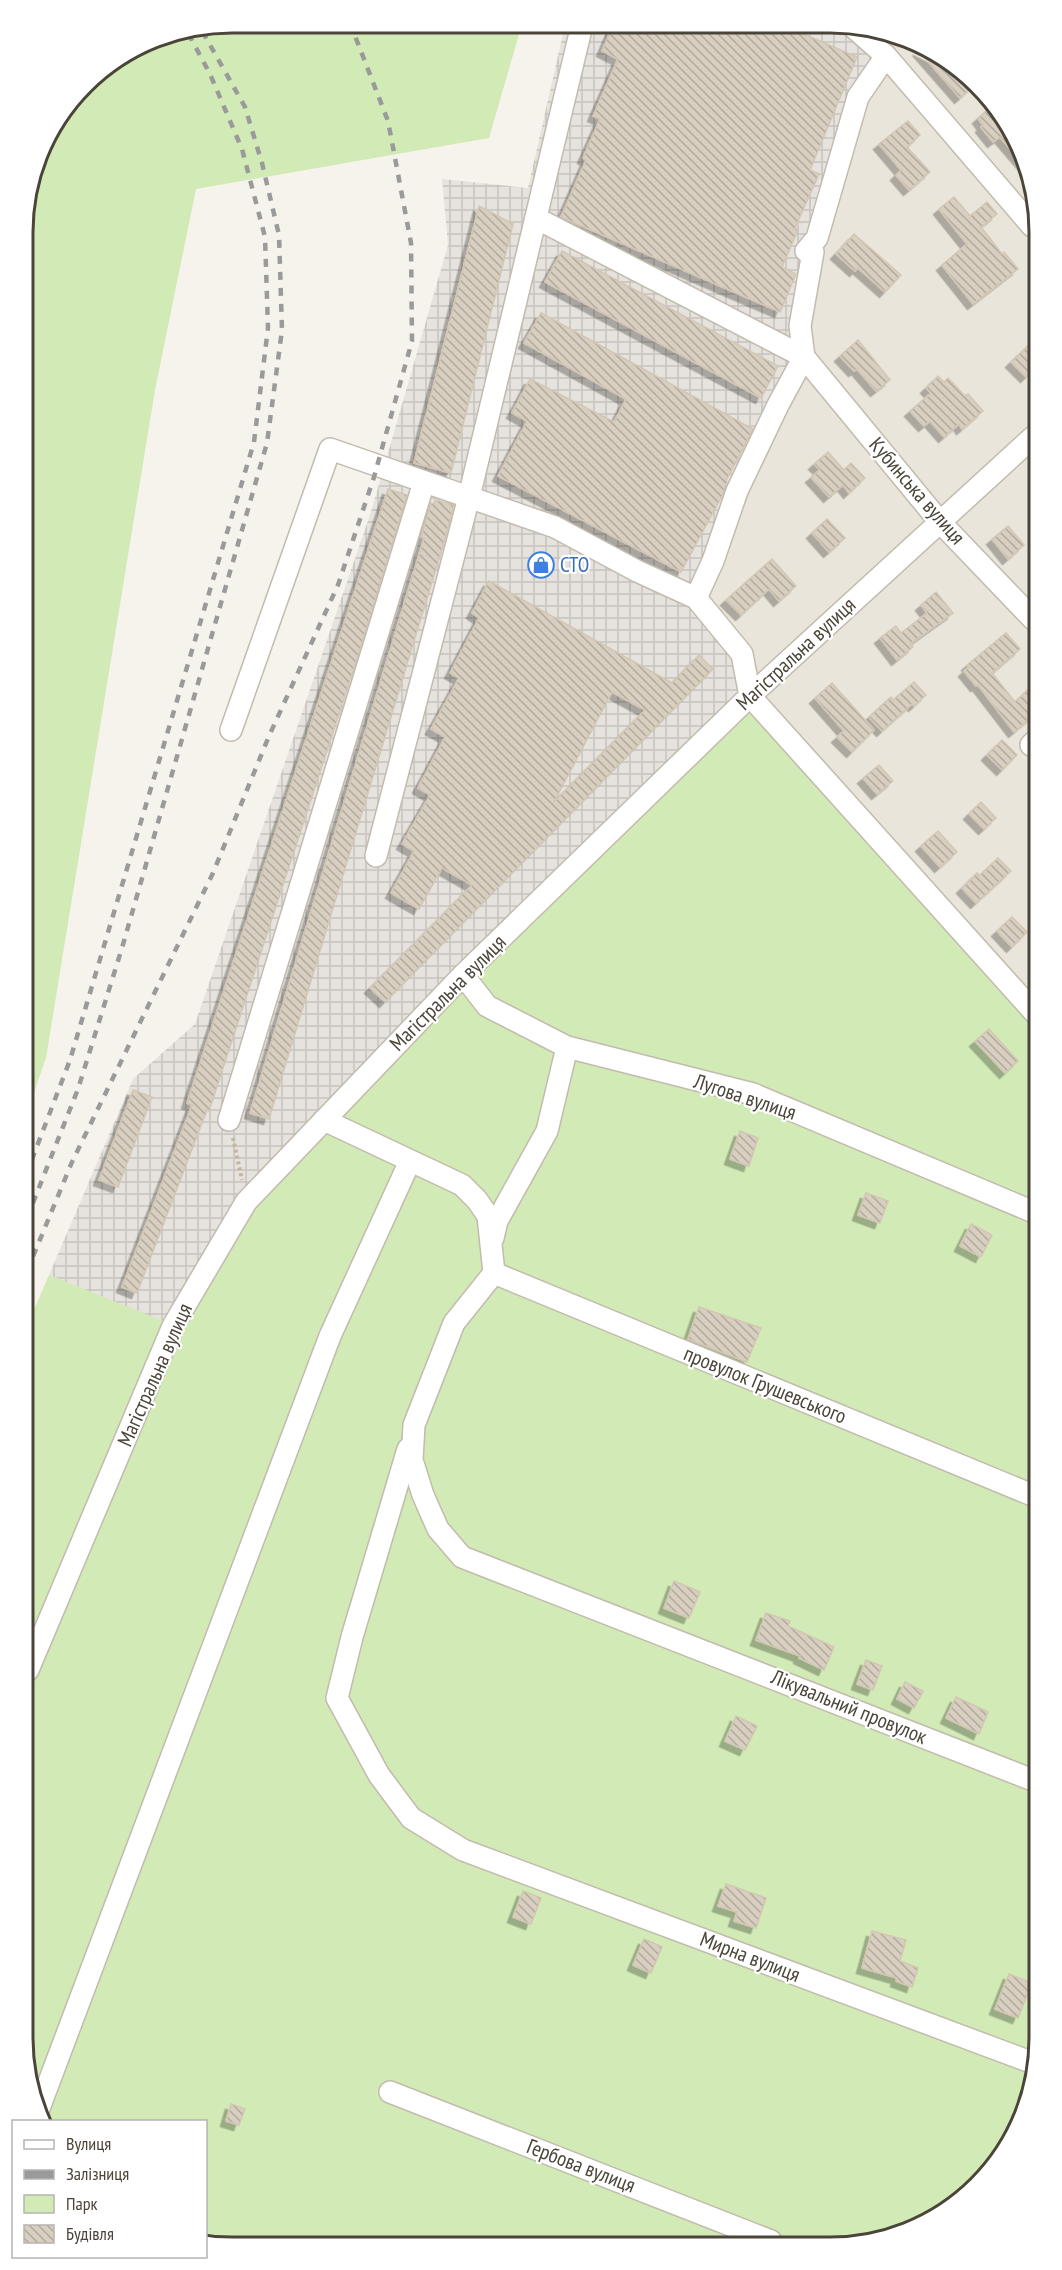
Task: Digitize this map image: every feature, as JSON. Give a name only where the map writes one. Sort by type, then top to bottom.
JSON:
[{"type":"street","points":[[376,856],[469,497],[580,33]]},
{"type":"street","points":[[864,36],[886,56],[1028,222]]},
{"type":"street","points":[[696,598],[713,561],[737,491],[804,357],[800,326],[813,252],[806,251],[817,238],[858,97],[886,56]]},
{"type":"street","points":[[536,218],[804,357]]},
{"type":"street","name":"Кубинська вулиця","points":[[804,357],[940,522],[1029,615]]},
{"type":"street","name":"Магістральна вулиця","points":[[33,1658],[173,1326],[246,1202],[463,975],[750,696],[1029,441]]},
{"type":"street","points":[[231,730],[330,449],[469,497],[555,527],[637,571],[696,598],[742,654],[750,696],[1029,1006]]},
{"type":"street","points":[[229,1120],[424,482]]},
{"type":"street","name":"Лугова вулиця","points":[[463,975],[487,1006],[567,1047],[753,1094],[1029,1210]]},
{"type":"street","points":[[492,1242],[497,1221],[547,1131],[567,1047]]},
{"type":"street","points":[[324,1120],[462,1185],[477,1200],[488,1216],[494,1273],[454,1323],[414,1425]]},
{"type":"street","points":[[43,2098],[330,1336],[410,1161]]},
{"type":"street","name":"провулок Грушевського","points":[[494,1273],[1029,1494]]},
{"type":"street","name":"Лікувальний провулок","points":[[414,1425],[412,1460],[423,1495],[438,1529],[462,1557],[660,1632],[1029,1778]]},
{"type":"street","name":"Мирна вулиця","points":[[414,1425],[352,1637],[337,1698],[379,1775],[411,1818],[463,1850],[1027,2061]]},
{"type":"street","name":"Гербова вулиця","points":[[390,2092],[761,2237]]},
{"type":"path","points":[[229,1120],[246,1202]]},
{"type":"shaded area","points":[[563,33],[830,33],[864,36],[886,56],[858,97],[817,238],[804,357],[696,598],[742,654],[750,696],[173,1326],[49,1275],[133,1079],[195,1024],[371,512],[448,245],[442,179],[528,188]]},
{"type":"shaded area","points":[[850,35],[894,44],[940,67],[971,91],[988,111],[1014,156],[1027,206],[1029,232],[1029,1006],[750,696],[696,598]]},
{"type":"green space","points":[[232,33],[519,33],[489,138],[196,189],[155,390],[46,1058],[33,1095],[33,219],[40,181],[48,156],[74,111],[101,82],[133,60],[156,48],[181,40]]},
{"type":"green space","points":[[750,696],[1029,1006],[1029,2051],[1018,2102],[1002,2137],[980,2169],[961,2188],[940,2203],[894,2226],[856,2235],[830,2237],[232,2237],[207,2235],[207,2120],[51,2120],[40,2089],[33,2038],[33,1312],[49,1275],[173,1325],[246,1202]]},
{"type":"building","points":[[610,33],[801,33],[857,57],[810,170],[819,174],[795,228],[798,230],[782,267],[796,274],[780,312],[561,217],[586,160],[583,158],[600,119],[593,116],[618,59],[602,51]]},
{"type":"building","points":[[925,58],[969,89],[960,98]]},
{"type":"building","points":[[987,110],[1010,149],[1000,137],[993,142],[981,127],[983,125],[978,118]]},
{"type":"building","points":[[908,121],[920,135],[907,147],[930,172],[909,190],[896,175],[901,170],[879,144]]},
{"type":"building","points":[[954,197],[970,216],[987,202],[997,214],[981,227],[1002,254],[1004,252],[1018,269],[973,304],[942,265],[967,244],[939,209]]},
{"type":"building","points":[[479,206],[513,224],[451,473],[414,463]]},
{"type":"building","points":[[854,234],[901,275],[885,292],[858,268],[855,271],[836,254]]},
{"type":"building","points":[[562,251],[778,366],[761,398],[545,282]]},
{"type":"building","points":[[541,313],[753,429],[726,481],[723,494],[681,572],[498,476],[527,421],[512,413],[530,379],[614,422],[626,399],[524,343]]},
{"type":"building","points":[[858,340],[890,380],[876,391],[857,369],[854,371],[840,356]]},
{"type":"building","points":[[1029,345],[1029,374],[1026,377],[1011,362]]},
{"type":"building","points":[[938,376],[944,382],[948,378],[965,396],[968,394],[983,411],[962,429],[959,424],[944,437],[930,421],[924,426],[910,411],[931,393],[926,388]]},
{"type":"building","points":[[828,452],[844,470],[851,463],[865,478],[849,493],[843,485],[829,497],[811,477],[820,470],[814,464]]},
{"type":"building","points":[[388,489],[407,495],[358,656],[209,1111],[207,1110],[137,1293],[122,1287],[192,1105],[187,1103]]},
{"type":"building","points":[[435,500],[454,505],[445,539],[269,1119],[250,1113],[424,538],[421,537],[431,503],[434,504]]},
{"type":"building","points":[[827,519],[845,538],[829,552],[812,533]]},
{"type":"building","points":[[1008,526],[1024,545],[1008,559],[992,539]]},
{"type":"building","points":[[772,559],[796,586],[779,601],[769,589],[741,615],[726,600]]},
{"type":"building","points":[[489,581],[672,683],[699,655],[713,669],[385,1002],[370,988],[472,885],[442,868],[419,909],[391,893],[414,851],[402,844],[430,795],[418,788],[445,737],[431,729],[459,678],[450,673],[479,618],[472,613]],"holes":[[[612,692],[645,710],[554,802]]]},
{"type":"building","points":[[936,592],[953,613],[910,644],[913,647],[897,660],[880,638],[896,626],[901,633],[927,613],[921,605]]},
{"type":"building","points":[[1006,633],[1020,649],[992,673],[1015,702],[1029,689],[1029,719],[1014,732],[978,685],[976,686],[964,671],[969,667],[967,665]]},
{"type":"building","points":[[914,682],[926,695],[914,706],[912,704],[882,731],[869,717],[891,697],[893,700]]},
{"type":"building","points":[[832,683],[874,730],[852,752],[837,737],[844,731],[815,698]]},
{"type":"building","points":[[1002,740],[1017,755],[1002,770],[987,755]]},
{"type":"building","points":[[879,765],[893,781],[877,794],[863,778]]},
{"type":"building","points":[[981,802],[996,818],[984,829],[969,814]]},
{"type":"building","points":[[938,831],[957,852],[940,867],[921,846]]},
{"type":"building","points":[[998,858],[1011,871],[976,903],[962,888],[977,873],[979,876]]},
{"type":"building","points":[[1012,917],[1027,932],[1012,947],[997,931]]},
{"type":"building","points":[[989,1029],[1018,1061],[1005,1073],[975,1041]]},
{"type":"building","points":[[133,1090],[152,1097],[118,1187],[99,1180]]},
{"type":"building","points":[[740,1131],[758,1138],[749,1166],[730,1159]]},
{"type":"building","points":[[866,1193],[888,1201],[880,1223],[858,1215]]},
{"type":"building","points":[[971,1224],[992,1235],[981,1257],[960,1246]]},
{"type":"building","points":[[699,1307],[761,1328],[747,1362],[688,1339]]},
{"type":"building","points":[[674,1581],[700,1592],[689,1618],[664,1608]]},
{"type":"building","points":[[766,1613],[790,1621],[788,1626],[834,1647],[824,1670],[799,1658],[800,1656],[756,1640]]},
{"type":"building","points":[[866,1660],[882,1666],[873,1690],[857,1684]]},
{"type":"building","points":[[905,1682],[923,1691],[914,1708],[897,1699]]},
{"type":"building","points":[[956,1697],[988,1712],[979,1734],[946,1718]]},
{"type":"building","points":[[736,1716],[757,1726],[745,1750],[725,1741]]},
{"type":"building","points":[[726,1884],[766,1898],[756,1928],[734,1921],[737,1912],[718,1906]]},
{"type":"building","points":[[523,1891],[541,1898],[531,1924],[513,1917]]},
{"type":"building","points":[[872,1931],[906,1940],[900,1961],[918,1968],[912,1987],[896,1981],[897,1978],[862,1968]]},
{"type":"building","points":[[644,1939],[662,1947],[651,1973],[633,1965]]},
{"type":"building","points":[[1009,1974],[1029,1982],[1029,1990],[1018,2018],[995,2009]]},
{"type":"building","points":[[231,2104],[245,2109],[239,2125],[226,2121]]},
{"type":"railway","points":[[33,1256],[72,1162],[213,873],[269,736],[338,585],[374,477],[412,341],[411,243],[388,121],[354,33]]},
{"type":"railway","points":[[33,1203],[78,1089],[122,948],[267,443],[282,330],[279,235],[262,163],[245,107],[205,35]]},
{"type":"railway","points":[[33,1157],[70,1060],[254,442],[268,328],[265,237],[242,149],[210,74],[191,38]]},
{"type":"place","name":"СТО","points":[[541,565]]}]
